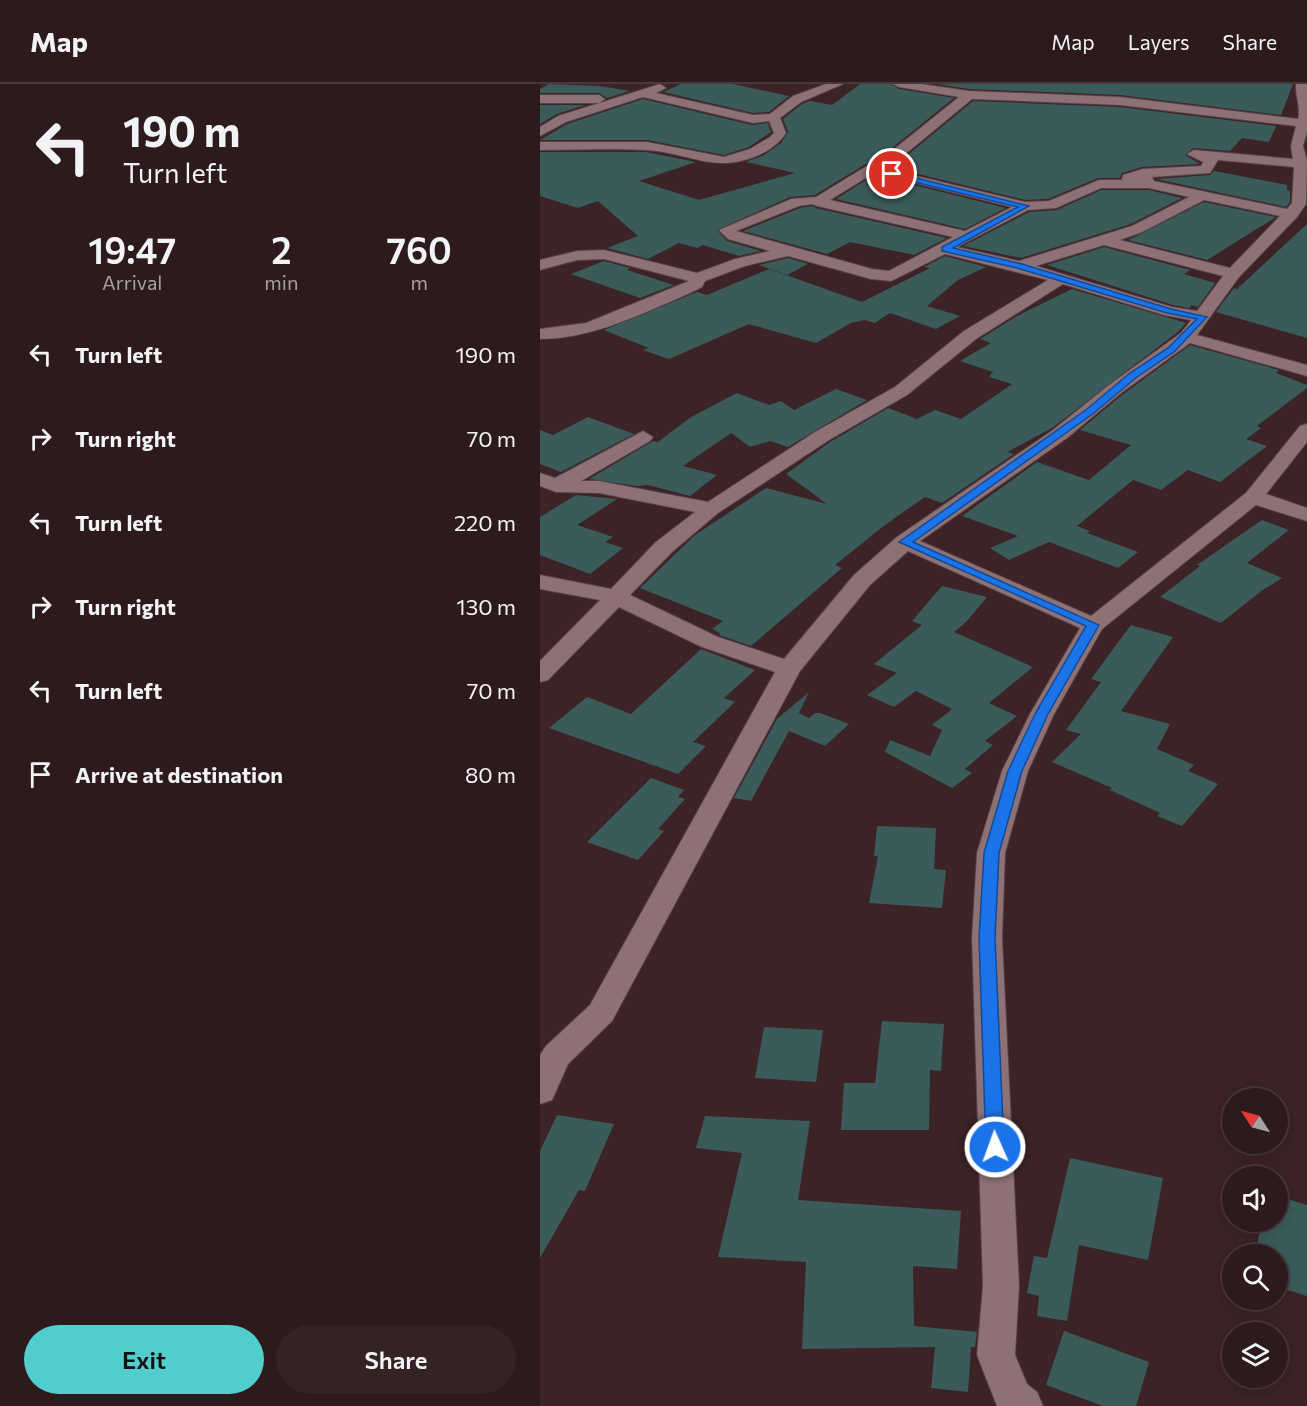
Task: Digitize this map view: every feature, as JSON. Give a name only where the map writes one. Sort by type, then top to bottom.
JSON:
[{"type":"street","points":[[540,99],[620,98],[644,94],[668,84]]},
{"type":"street","points":[[644,94],[726,115],[753,119],[773,117],[797,99],[837,84]]},
{"type":"street","points":[[899,84],[969,95],[1120,101],[1305,116]]},
{"type":"street","points":[[540,1091],[544,1076],[557,1054],[602,1013],[678,868],[789,669],[862,580],[905,542],[1060,434],[1124,382],[1187,337],[1233,274],[1292,214],[1299,204],[1304,164],[1297,147],[1305,116],[1301,93],[1302,84]]},
{"type":"street","points":[[817,202],[898,153],[969,95]]},
{"type":"street","points":[[540,132],[562,120],[620,98]]},
{"type":"street","points":[[540,146],[649,146],[700,159],[730,161],[766,147],[776,139],[780,133],[773,117]]},
{"type":"street","points":[[872,169],[1025,206],[1051,205],[1092,187],[1111,183],[1205,170],[1210,160],[1194,154],[1304,164]]},
{"type":"street","points":[[1146,179],[1201,196],[1292,214]]},
{"type":"street","points":[[1020,266],[1137,229],[1201,196]]},
{"type":"street","points":[[966,236],[817,202],[796,202],[726,230],[733,236],[884,276],[898,274],[1025,206]]},
{"type":"street","points":[[1104,240],[1233,274]]},
{"type":"street","points":[[945,249],[1020,266],[1170,312],[1203,317]]},
{"type":"street","points":[[540,265],[571,256],[592,254],[625,259],[698,278],[740,262],[789,251]]},
{"type":"street","points":[[540,334],[557,336],[592,325],[682,291],[696,284],[698,278]]},
{"type":"street","points":[[540,675],[664,547],[711,509],[822,436],[901,391],[970,335],[1062,278]]},
{"type":"street","points":[[1187,337],[1307,371]]},
{"type":"street","points":[[1023,1406],[1013,1396],[996,1355],[1001,1286],[987,938],[991,853],[1015,771],[1042,714],[1093,625],[1253,497],[1307,430]]},
{"type":"street","points":[[545,487],[643,437]]},
{"type":"street","points":[[545,487],[599,487],[711,509]]},
{"type":"street","points":[[1253,497],[1307,516]]},
{"type":"street","points":[[905,542],[1093,625]]},
{"type":"street","points":[[540,582],[616,597],[710,642],[789,669]]},
{"type":"building","points":[[549,84],[600,86],[630,91],[607,98],[599,93],[540,93],[540,89]]},
{"type":"building","points":[[681,84],[733,84],[789,96],[769,112],[753,113],[663,92]]},
{"type":"building","points":[[860,84],[891,84],[899,89],[954,98],[892,148],[815,195],[790,197],[717,230],[727,241],[761,251],[739,256],[703,245],[697,248],[679,243],[648,259],[607,248],[638,236],[598,201],[578,208],[540,196],[540,152],[646,152],[696,162],[639,181],[699,200],[795,173],[746,162],[764,155],[781,143],[788,132],[783,119],[802,104],[810,101],[832,105]]},
{"type":"building","points":[[937,84],[1293,84],[1281,115],[1120,95],[969,89]]},
{"type":"building","points":[[643,99],[752,125],[768,123],[771,132],[749,147],[724,155],[647,140],[540,140],[567,124]]},
{"type":"building","points":[[973,101],[1120,107],[1276,126],[1269,142],[1242,138],[1230,151],[1193,148],[1185,155],[1200,164],[1142,167],[1122,173],[1120,178],[1098,178],[1048,199],[1025,200],[889,167],[904,158]]},
{"type":"building","points":[[540,105],[585,105],[557,114],[540,124]]},
{"type":"building","points":[[1214,171],[1287,185],[1287,190],[1290,191],[1290,202],[1286,207],[1156,179],[1210,175]]},
{"type":"building","points":[[874,175],[1006,208],[965,229],[836,199]]},
{"type":"building","points":[[1101,190],[1149,190],[1182,198],[1131,224],[1021,258],[963,246],[1029,212],[1057,210]]},
{"type":"building","points":[[1204,202],[1276,217],[1207,260],[1128,240]]},
{"type":"building","points":[[812,206],[947,238],[914,255],[850,242],[827,254],[743,231],[800,208]]},
{"type":"building","points":[[1307,224],[1307,338],[1216,312],[1234,288],[1237,289]]},
{"type":"building","points":[[1104,247],[1190,270],[1184,274],[1215,283],[1198,307],[1191,305],[1190,308],[1173,305],[1047,265]]},
{"type":"building","points":[[945,256],[986,267],[958,280],[927,306],[960,316],[936,329],[890,313],[875,323],[864,320],[851,323],[816,343],[749,324],[669,359],[643,350],[649,348],[604,330],[697,292],[707,295],[769,269],[862,302],[930,268],[924,267]]},
{"type":"building","points":[[788,258],[808,264],[787,275],[759,265]]},
{"type":"building","points":[[604,261],[630,268],[627,270],[674,285],[640,298],[571,274]]},
{"type":"building","points":[[1072,289],[1186,323],[1179,331],[1052,428],[1007,452],[1014,454],[942,503],[925,497],[885,525],[835,565],[842,568],[751,646],[719,635],[720,633],[712,629],[723,621],[640,588],[695,535],[766,488],[827,504],[786,474],[830,442],[888,408],[917,419],[935,410],[961,419],[1012,384],[989,377],[993,372],[960,361],[991,343],[980,339],[1017,316]]},
{"type":"building","points":[[1190,345],[1279,370],[1276,373],[1307,385],[1307,388],[1257,426],[1261,428],[1246,439],[1267,446],[1220,482],[1188,470],[1161,490],[1133,480],[1077,526],[1090,531],[1087,533],[1138,552],[1118,568],[1049,542],[1009,560],[990,548],[1018,536],[962,516],[1037,462],[1089,480],[1131,445],[1080,430],[1122,395]]},
{"type":"building","points":[[836,389],[867,400],[788,447],[770,441],[750,447],[731,433],[683,466],[717,475],[690,496],[648,485],[637,486],[589,479],[653,441],[658,442],[691,417],[737,393],[769,405],[781,401],[794,410]]},
{"type":"building","points":[[588,417],[634,434],[561,472],[540,464],[540,430],[553,435]]},
{"type":"building","points":[[576,495],[617,499],[577,525],[613,537],[605,542],[623,548],[590,574],[540,555],[540,517]]},
{"type":"building","points":[[1262,520],[1289,530],[1247,563],[1282,578],[1221,623],[1160,597],[1200,566],[1197,565]]},
{"type":"building","points":[[942,586],[987,597],[966,622],[954,632],[1033,667],[989,703],[1017,716],[985,741],[993,745],[965,769],[972,773],[952,788],[885,752],[890,740],[930,756],[942,730],[932,725],[952,709],[916,691],[894,707],[867,695],[897,673],[874,664],[922,625],[912,621]]},
{"type":"building","points":[[1131,625],[1173,637],[1121,711],[1170,724],[1157,749],[1194,765],[1188,771],[1218,784],[1182,826],[1157,816],[1160,813],[1110,790],[1112,788],[1052,762],[1081,734],[1066,730],[1101,682],[1091,679]]},
{"type":"building","points":[[701,649],[755,670],[724,698],[735,702],[693,742],[706,746],[678,774],[549,728],[587,697],[631,714]]},
{"type":"building","points":[[809,692],[799,713],[809,718],[815,713],[820,713],[849,724],[825,746],[789,731],[751,801],[734,798],[777,719]]},
{"type":"building","points":[[651,778],[684,790],[678,797],[685,799],[658,829],[664,831],[638,860],[587,842]]},
{"type":"building","points":[[877,826],[936,828],[934,869],[946,870],[942,908],[869,903],[878,856],[874,856]]},
{"type":"building","points":[[882,1021],[944,1024],[941,1071],[930,1070],[929,1130],[841,1130],[844,1083],[875,1083]]},
{"type":"building","points":[[764,1027],[823,1030],[816,1082],[755,1078]]},
{"type":"building","points":[[557,1115],[614,1124],[585,1191],[579,1190],[540,1258],[540,1151]]},
{"type":"building","points":[[705,1116],[810,1121],[798,1200],[961,1211],[957,1269],[913,1266],[914,1326],[977,1332],[975,1347],[971,1347],[968,1392],[931,1388],[935,1347],[802,1349],[806,1262],[718,1257],[742,1153],[696,1148]]},
{"type":"building","points":[[1070,1158],[1163,1178],[1148,1260],[1079,1245],[1067,1321],[1037,1316],[1039,1296],[1027,1293],[1034,1256],[1047,1258]]},
{"type":"building","points":[[1288,1199],[1307,1205],[1307,1296],[1288,1290],[1288,1244],[1257,1244],[1260,1232],[1288,1232]]},
{"type":"building","points":[[1064,1331],[1149,1362],[1136,1406],[1103,1406],[1046,1385]]},
{"type":"route","points":[[892,174],[1025,206],[945,249],[1020,266],[1170,312],[1203,317],[1187,337],[1133,375],[1060,434],[905,542],[1093,625],[1042,714],[1015,771],[991,853],[987,938],[995,1147]]}]
